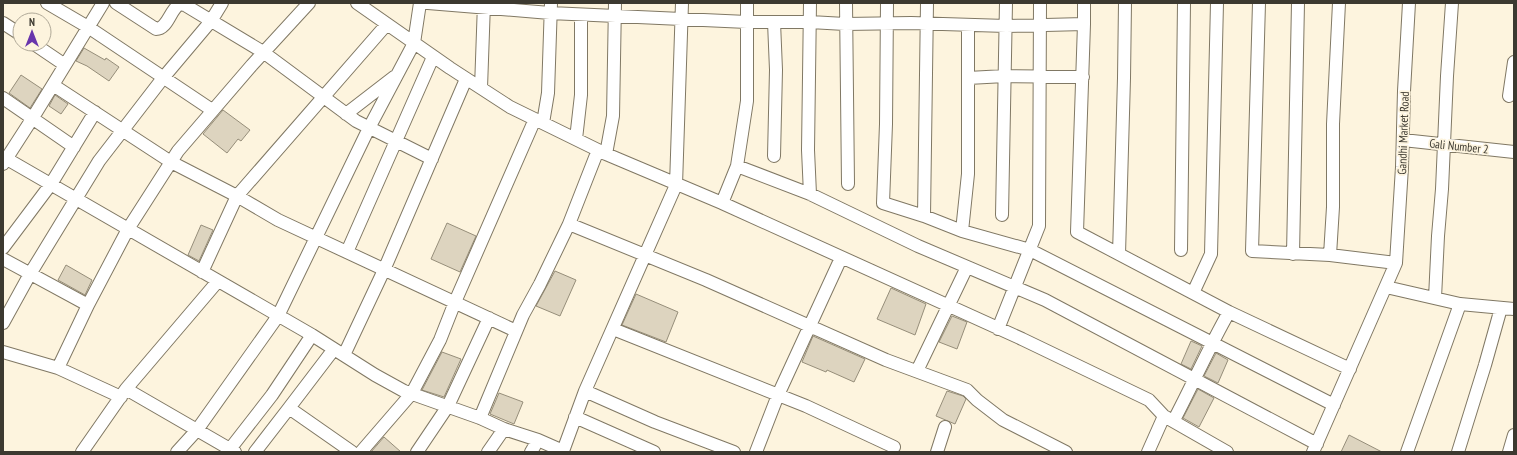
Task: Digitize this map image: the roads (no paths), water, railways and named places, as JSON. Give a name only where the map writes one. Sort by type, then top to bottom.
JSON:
[{"type":"street","points":[[47,3],[88,27],[212,110]]},
{"type":"street","points":[[103,3],[5,161],[76,198],[312,335],[404,391],[480,418],[504,429],[538,440],[563,452],[585,391],[676,184],[682,3]]},
{"type":"street","points":[[116,3],[156,29],[162,27],[176,6],[180,4],[185,5],[263,52],[356,121],[432,159]]},
{"type":"street","points":[[3,323],[30,274],[99,160],[163,78],[211,21],[222,3]]},
{"type":"street","points":[[58,368],[88,305],[128,229],[178,151],[263,52],[309,3]]},
{"type":"street","points":[[357,3],[433,57],[510,107],[602,152],[722,203],[998,328],[1149,400],[1169,418],[1227,452]]},
{"type":"street","points":[[177,452],[197,430],[278,316],[369,128],[414,43],[420,3]]},
{"type":"street","points":[[428,3],[551,8],[581,15],[681,20],[845,24],[887,22],[1006,26],[1084,24]]},
{"type":"street","points":[[480,418],[516,331],[569,224],[602,152],[613,116],[615,3]]},
{"type":"street","points":[[722,203],[737,166],[747,101],[747,3]]},
{"type":"street","points":[[810,3],[808,150],[810,194]]},
{"type":"street","points":[[846,3],[845,24],[848,184]]},
{"type":"street","points":[[887,3],[886,124],[883,203],[924,216],[962,231],[1030,250],[1334,405]]},
{"type":"street","points":[[924,216],[927,3]]},
{"type":"street","points":[[1002,215],[1006,3]]},
{"type":"street","points":[[998,328],[1039,226],[1040,3]]},
{"type":"street","points":[[1084,3],[1083,77],[1077,232],[1229,312],[1350,369]]},
{"type":"street","points":[[1119,254],[1125,3]]},
{"type":"street","points":[[1181,250],[1184,3]]},
{"type":"street","points":[[1193,293],[1211,254],[1217,3]]},
{"type":"street","points":[[1258,3],[1252,251],[1330,255],[1396,263]]},
{"type":"street","points":[[1293,254],[1298,3]]},
{"type":"street","points":[[1330,255],[1333,207],[1333,124],[1339,3]]},
{"type":"street","name":"Gandhi Market Road","points":[[1315,448],[1396,263],[1409,3]]},
{"type":"street","points":[[1435,298],[1452,3]]},
{"type":"street","points":[[481,88],[484,5]]},
{"type":"street","points":[[361,452],[412,393],[440,340],[455,302],[539,121],[548,93],[551,8]]},
{"type":"street","points":[[576,139],[581,95],[581,15]]},
{"type":"street","points":[[774,22],[776,70],[774,156]]},
{"type":"street","points":[[3,23],[12,29]]},
{"type":"street","points":[[202,272],[237,196],[387,24]]},
{"type":"street","points":[[962,231],[968,174],[968,25]]},
{"type":"street","points":[[46,52],[65,65]]},
{"type":"street","points":[[347,252],[433,57]]},
{"type":"street","points":[[1509,96],[1514,62]]},
{"type":"street","points":[[346,114],[397,74]]},
{"type":"street","points":[[968,78],[1005,76],[1083,77]]},
{"type":"street","points":[[255,452],[289,408],[339,352],[384,270],[466,79]]},
{"type":"street","points":[[53,84],[171,162],[237,196],[278,220],[516,331]]},
{"type":"street","points":[[3,98],[74,147]]},
{"type":"street","points":[[3,248],[51,184],[95,112]]},
{"type":"street","name":"Gali Number 2","points":[[1403,140],[1514,152]]},
{"type":"street","points":[[737,166],[810,194],[918,246],[1045,300],[1195,380],[1315,448]]},
{"type":"street","points":[[569,224],[706,280],[886,360],[967,390],[977,400],[1003,420],[1066,452]]},
{"type":"street","points":[[756,452],[778,395],[841,258]]},
{"type":"street","points":[[3,259],[88,305]]},
{"type":"street","points":[[918,371],[967,267]]},
{"type":"street","points":[[82,452],[124,393],[218,281]]},
{"type":"street","points":[[1386,287],[1460,304],[1514,309]]},
{"type":"street","points":[[1407,452],[1460,304]]},
{"type":"street","points":[[1458,452],[1501,308]]},
{"type":"street","points":[[1148,452],[1195,380],[1212,342],[1229,312]]},
{"type":"street","points":[[417,452],[448,406],[489,318]]},
{"type":"street","points":[[613,329],[778,395],[894,447]]},
{"type":"street","points":[[3,352],[58,368],[124,393],[197,430],[228,450],[272,395],[312,335]]},
{"type":"street","points":[[585,391],[655,422],[734,452]]},
{"type":"street","points":[[289,408],[352,452]]},
{"type":"street","points":[[575,416],[654,452]]},
{"type":"street","points":[[937,452],[944,427]]},
{"type":"street","points":[[488,452],[504,429]]},
{"type":"street","points":[[1509,452],[1514,435]]},
{"type":"street","points":[[531,452],[538,440]]}]
